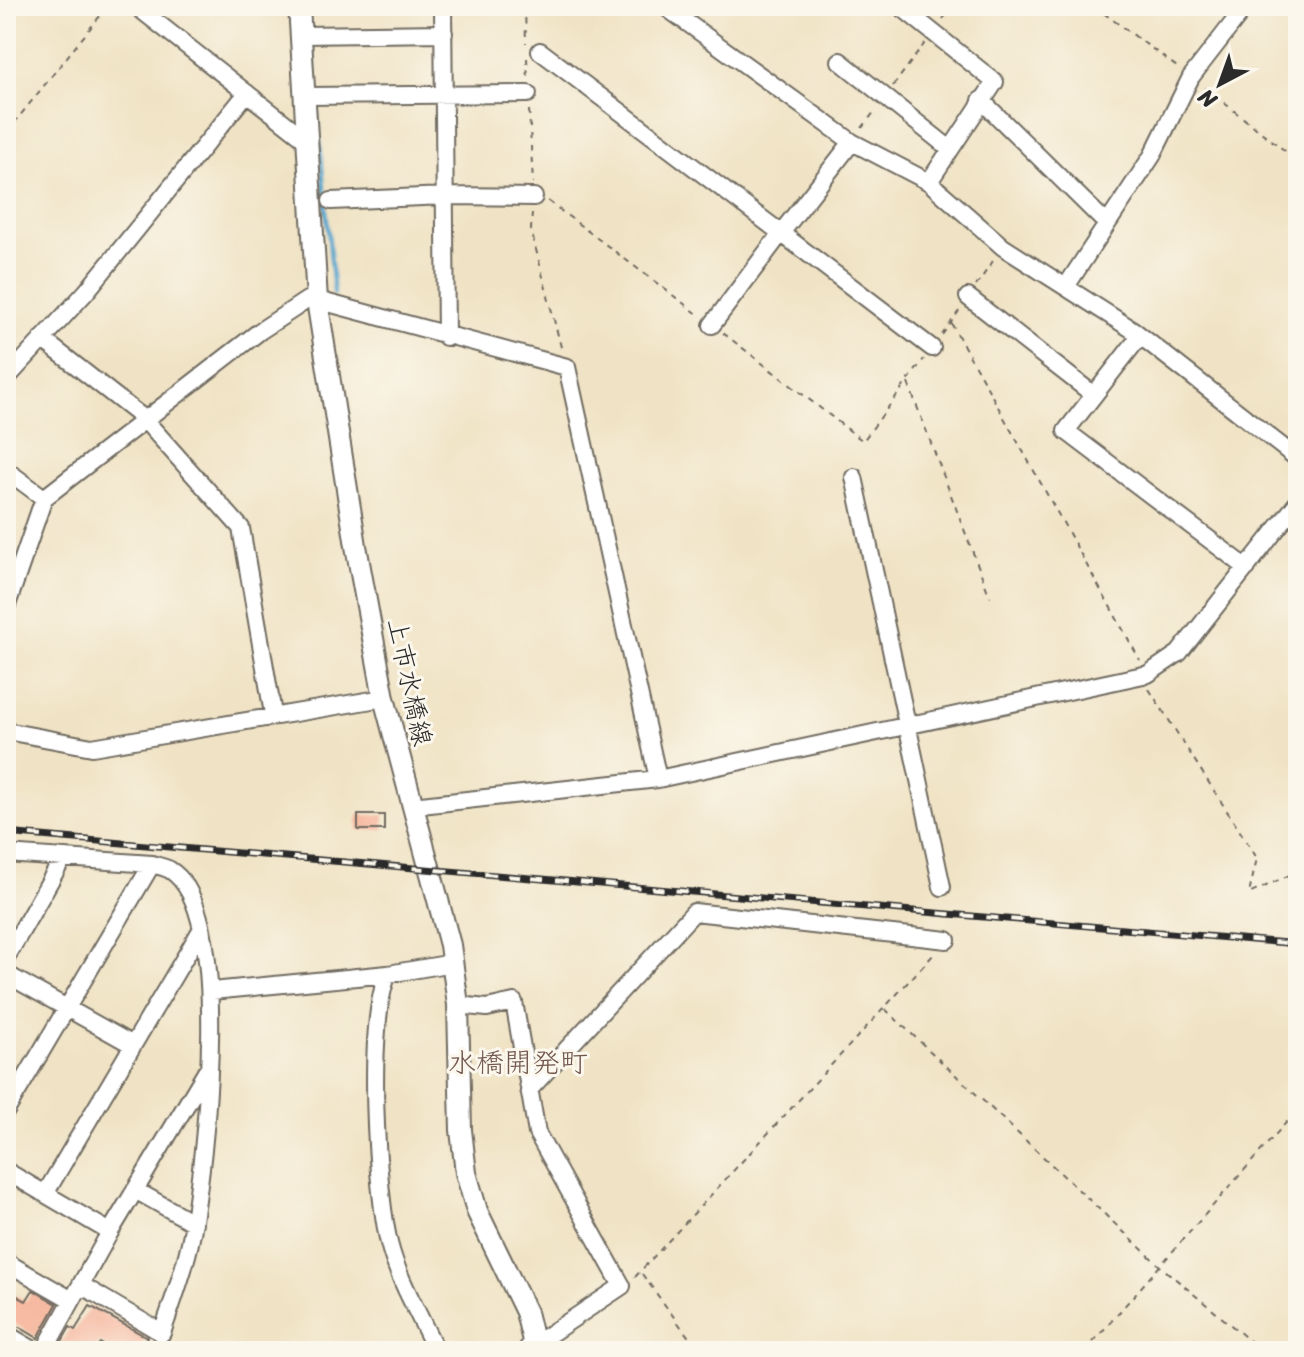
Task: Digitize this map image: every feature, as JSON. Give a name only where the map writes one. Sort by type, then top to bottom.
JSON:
[{"type":"main road","name":"上市水橋線","points":[[299,6],[317,300],[384,698],[412,806],[431,862],[453,963],[466,1173],[477,1211],[539,1345]]},
{"type":"street","points":[[136,6],[309,142]]},
{"type":"street","points":[[443,6],[446,337]]},
{"type":"street","points":[[664,6],[852,142],[929,182],[1003,247],[1067,285],[1140,336],[1298,459]]},
{"type":"street","points":[[900,6],[995,82],[929,182]]},
{"type":"street","points":[[1067,285],[1152,156],[1191,77],[1246,6]]},
{"type":"street","points":[[301,35],[444,33]]},
{"type":"street","points":[[540,51],[932,348]]},
{"type":"street","points":[[840,61],[950,149]]},
{"type":"street","points":[[6,379],[86,292],[247,93]]},
{"type":"street","points":[[306,96],[528,94]]},
{"type":"street","points":[[981,100],[1107,224]]},
{"type":"street","points":[[712,325],[852,142]]},
{"type":"street","points":[[331,201],[445,196],[534,197]]},
{"type":"street","points":[[968,297],[1094,395]]},
{"type":"street","points":[[6,608],[44,498],[143,418],[260,331],[307,300],[317,300],[567,367],[653,744],[658,779]]},
{"type":"street","points":[[1140,336],[1066,431],[1247,568]]},
{"type":"street","points":[[42,339],[143,418],[241,528],[273,714]]},
{"type":"street","points":[[7,473],[44,498]]},
{"type":"street","points":[[854,477],[942,887]]},
{"type":"street","points":[[412,806],[658,779],[1148,674],[1179,653],[1298,502]]},
{"type":"street","points":[[6,731],[92,747],[273,714],[384,698]]},
{"type":"street","points":[[6,854],[152,864],[170,870],[185,886],[201,930],[212,991],[194,1223],[162,1333],[6,1262]]},
{"type":"street","points":[[6,958],[62,860]]},
{"type":"street","points":[[6,1111],[152,864]]},
{"type":"street","points":[[529,1090],[694,912],[947,940]]},
{"type":"street","points":[[45,1194],[201,930]]},
{"type":"street","points":[[212,991],[388,974],[453,963]]},
{"type":"street","points":[[6,974],[131,1044]]},
{"type":"street","points":[[388,974],[375,1039],[379,1167],[389,1244],[436,1351]]},
{"type":"street","points":[[458,1005],[487,1008],[514,1002],[537,1133],[622,1286],[539,1345]]},
{"type":"street","points":[[44,1351],[110,1232],[208,1069]]},
{"type":"street","points":[[6,1171],[110,1232]]},
{"type":"street","points":[[135,1190],[194,1223]]},
{"type":"street","points":[[6,1334],[35,1351]]},
{"type":"path","points":[[6,133],[108,6]]},
{"type":"path","points":[[852,142],[953,6]]},
{"type":"path","points":[[1094,6],[1298,161]]},
{"type":"path","points":[[534,197],[531,230],[567,367]]},
{"type":"path","points":[[863,441],[951,323],[1058,508],[1148,674],[1149,688],[1257,858],[1249,894],[1298,871]]},
{"type":"path","points":[[907,381],[990,597]]},
{"type":"path","points":[[622,1286],[641,1273],[947,940]]},
{"type":"path","points":[[885,1009],[1160,1266],[1262,1351]]},
{"type":"path","points":[[1085,1351],[1298,1109]]},
{"type":"path","points":[[641,1273],[699,1351]]},
{"type":"building","points":[[358,815],[384,815],[384,830],[358,830]]},
{"type":"building","points":[[6,1290],[26,1301],[33,1290],[57,1304],[38,1338],[6,1319]]},
{"type":"building","points":[[90,1306],[147,1337],[138,1351],[113,1351],[100,1343],[93,1351],[57,1350],[70,1327],[75,1330]]},
{"type":"waterway","points":[[312,40],[316,91]]},
{"type":"waterway","points":[[316,100],[334,294]]},
{"type":"railway","points":[[6,833],[1298,944]]},
{"type":"district","name":"水橋開発町","points":[[518,1062]]}]
